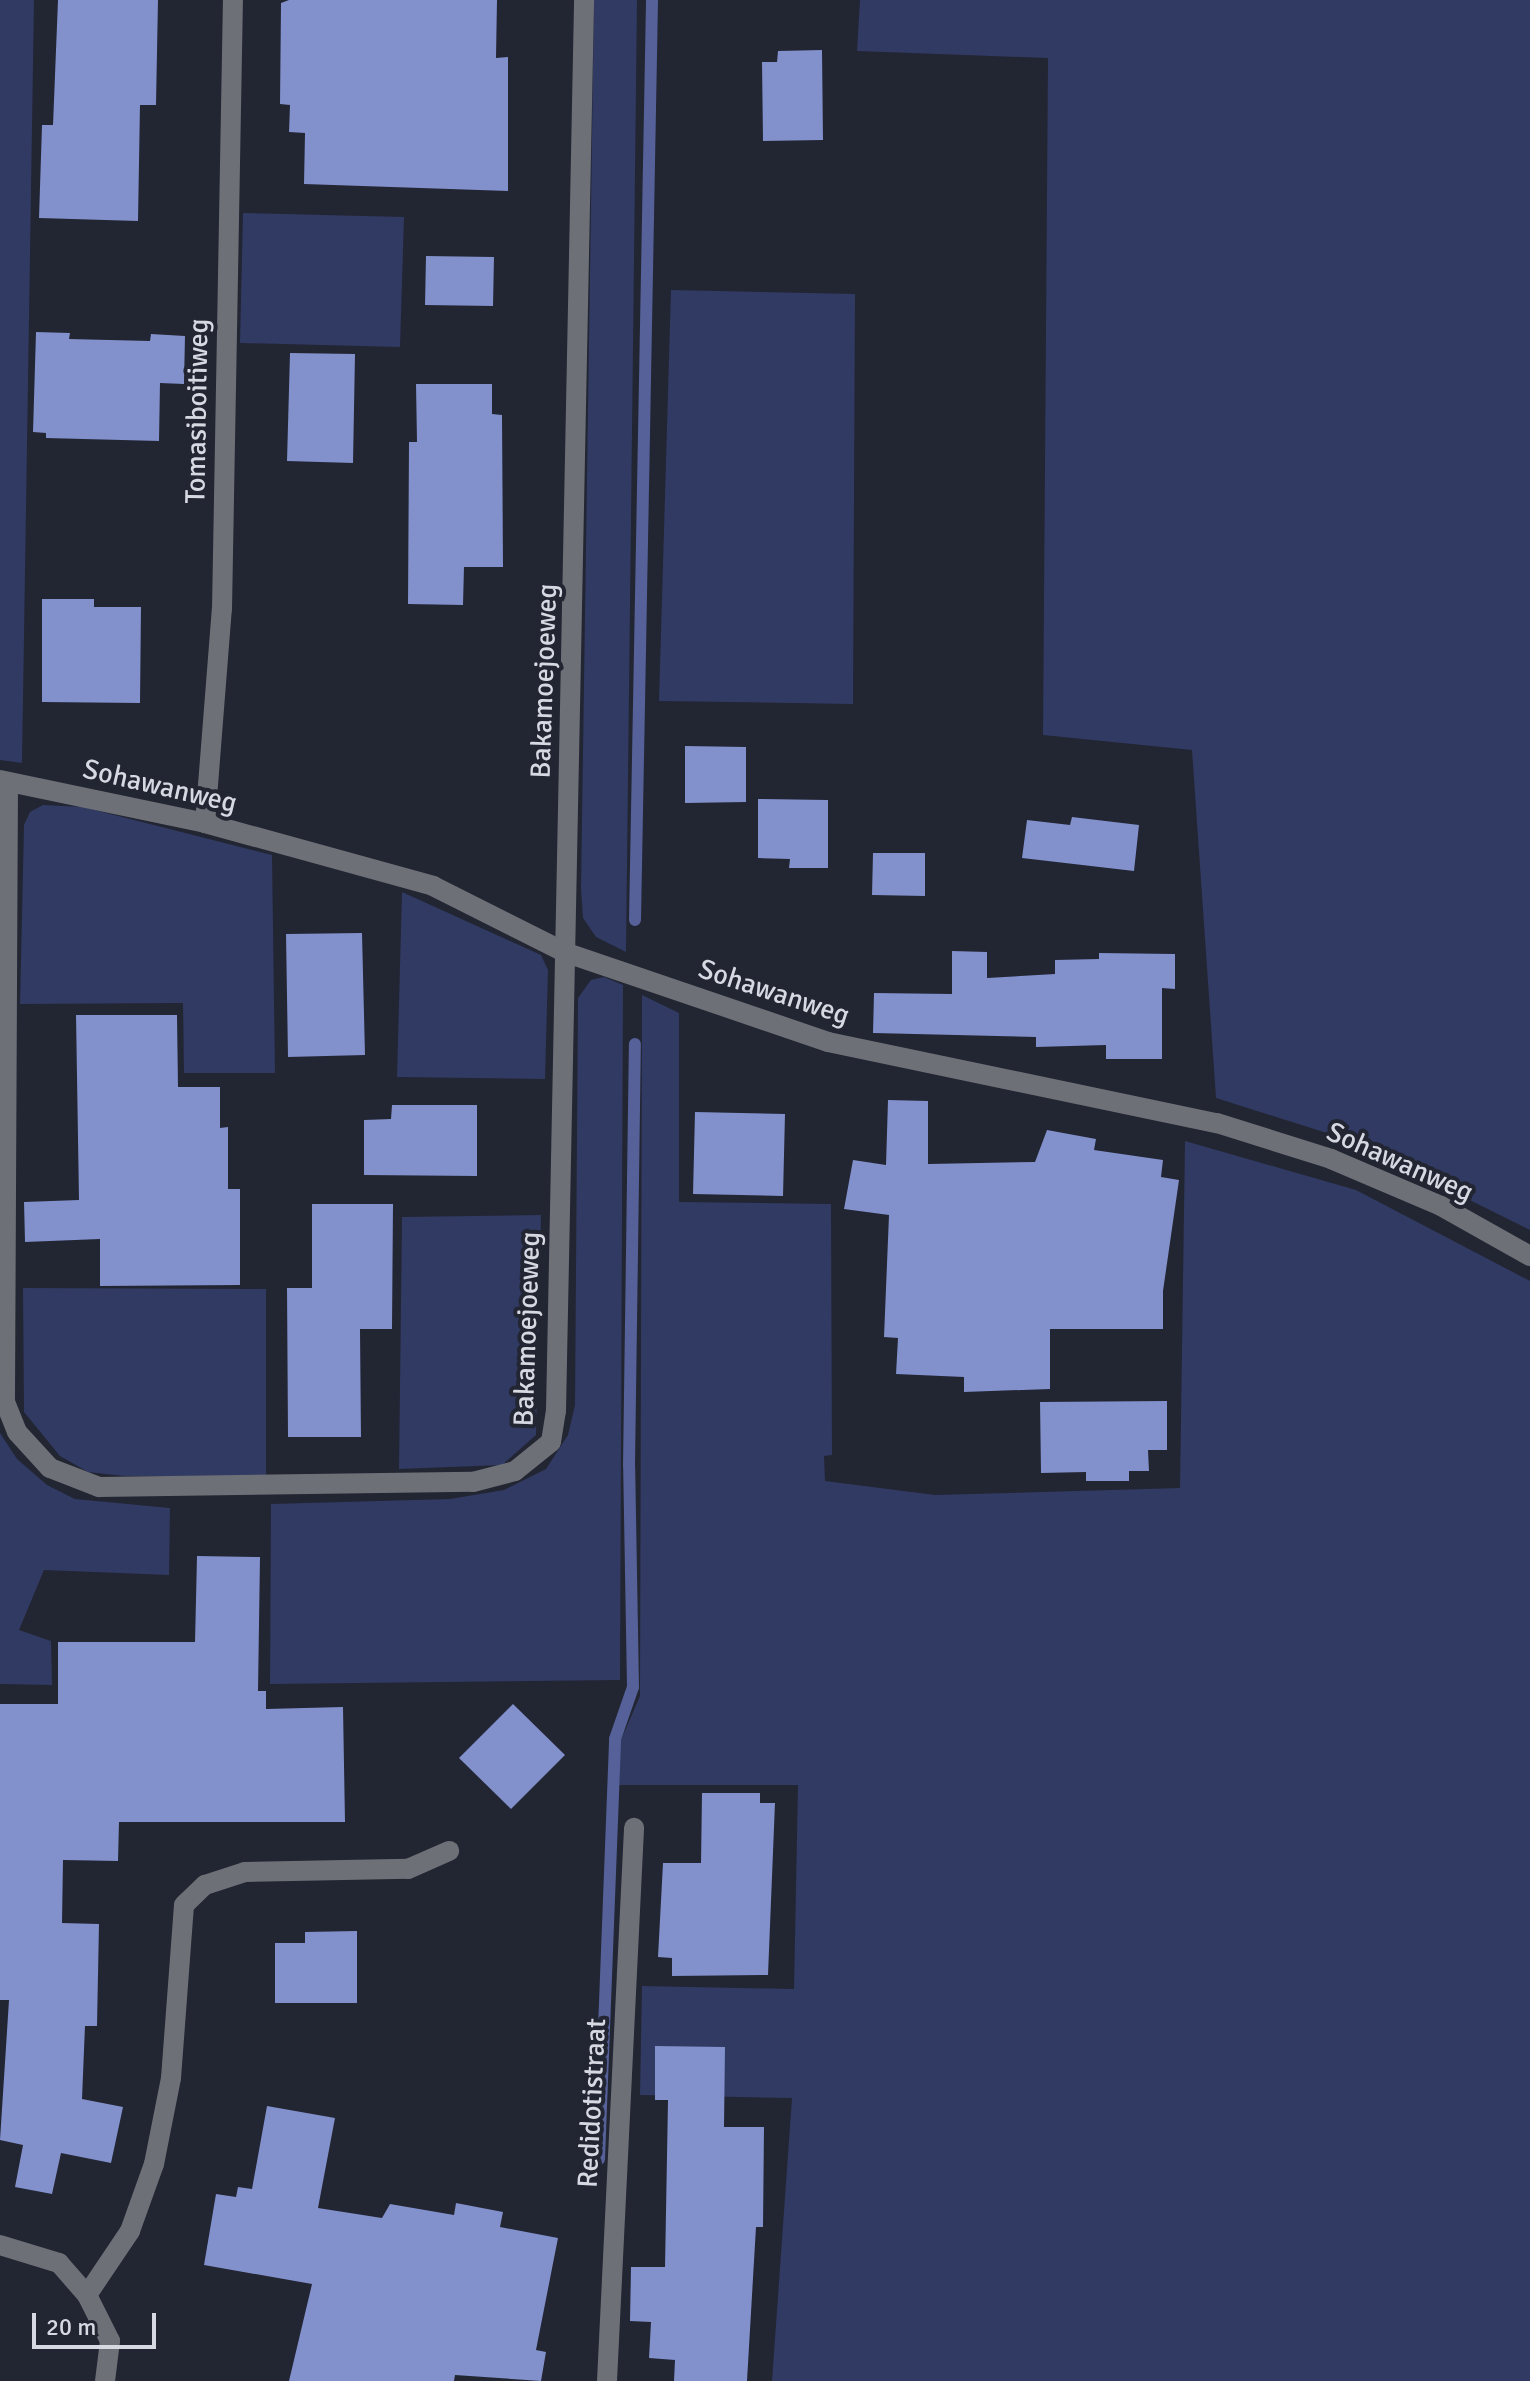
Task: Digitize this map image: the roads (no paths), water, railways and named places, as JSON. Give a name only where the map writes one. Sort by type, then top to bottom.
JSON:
[{"type":"street","name":"Tomasiboitiweg","points":[[205,823],[222,609],[233,0]]},
{"type":"street","name":"Bakamoejoeweg","points":[[4,781],[5,1402],[17,1432],[50,1468],[99,1487],[473,1482],[515,1471],[551,1442],[584,0]]},
{"type":"street","name":"Sohawanweg","points":[[4,781],[205,823],[433,886],[564,952],[828,1042],[1217,1123],[1331,1159],[1441,1206],[1530,1256]]},
{"type":"street","name":"Redidotistraat","points":[[607,2381],[634,1828]]},
{"type":"street","points":[[87,2295],[130,2231],[154,2164],[171,2078],[184,1905],[205,1885],[245,1872],[408,1869],[449,1851]]},
{"type":"street","points":[[0,2245],[59,2263],[87,2295],[110,2341],[105,2381]]},
{"type":"waterway","points":[[635,920],[652,0]]},
{"type":"waterway","points":[[599,2159],[615,1739],[633,1687],[629,1466],[635,1044]]}]
